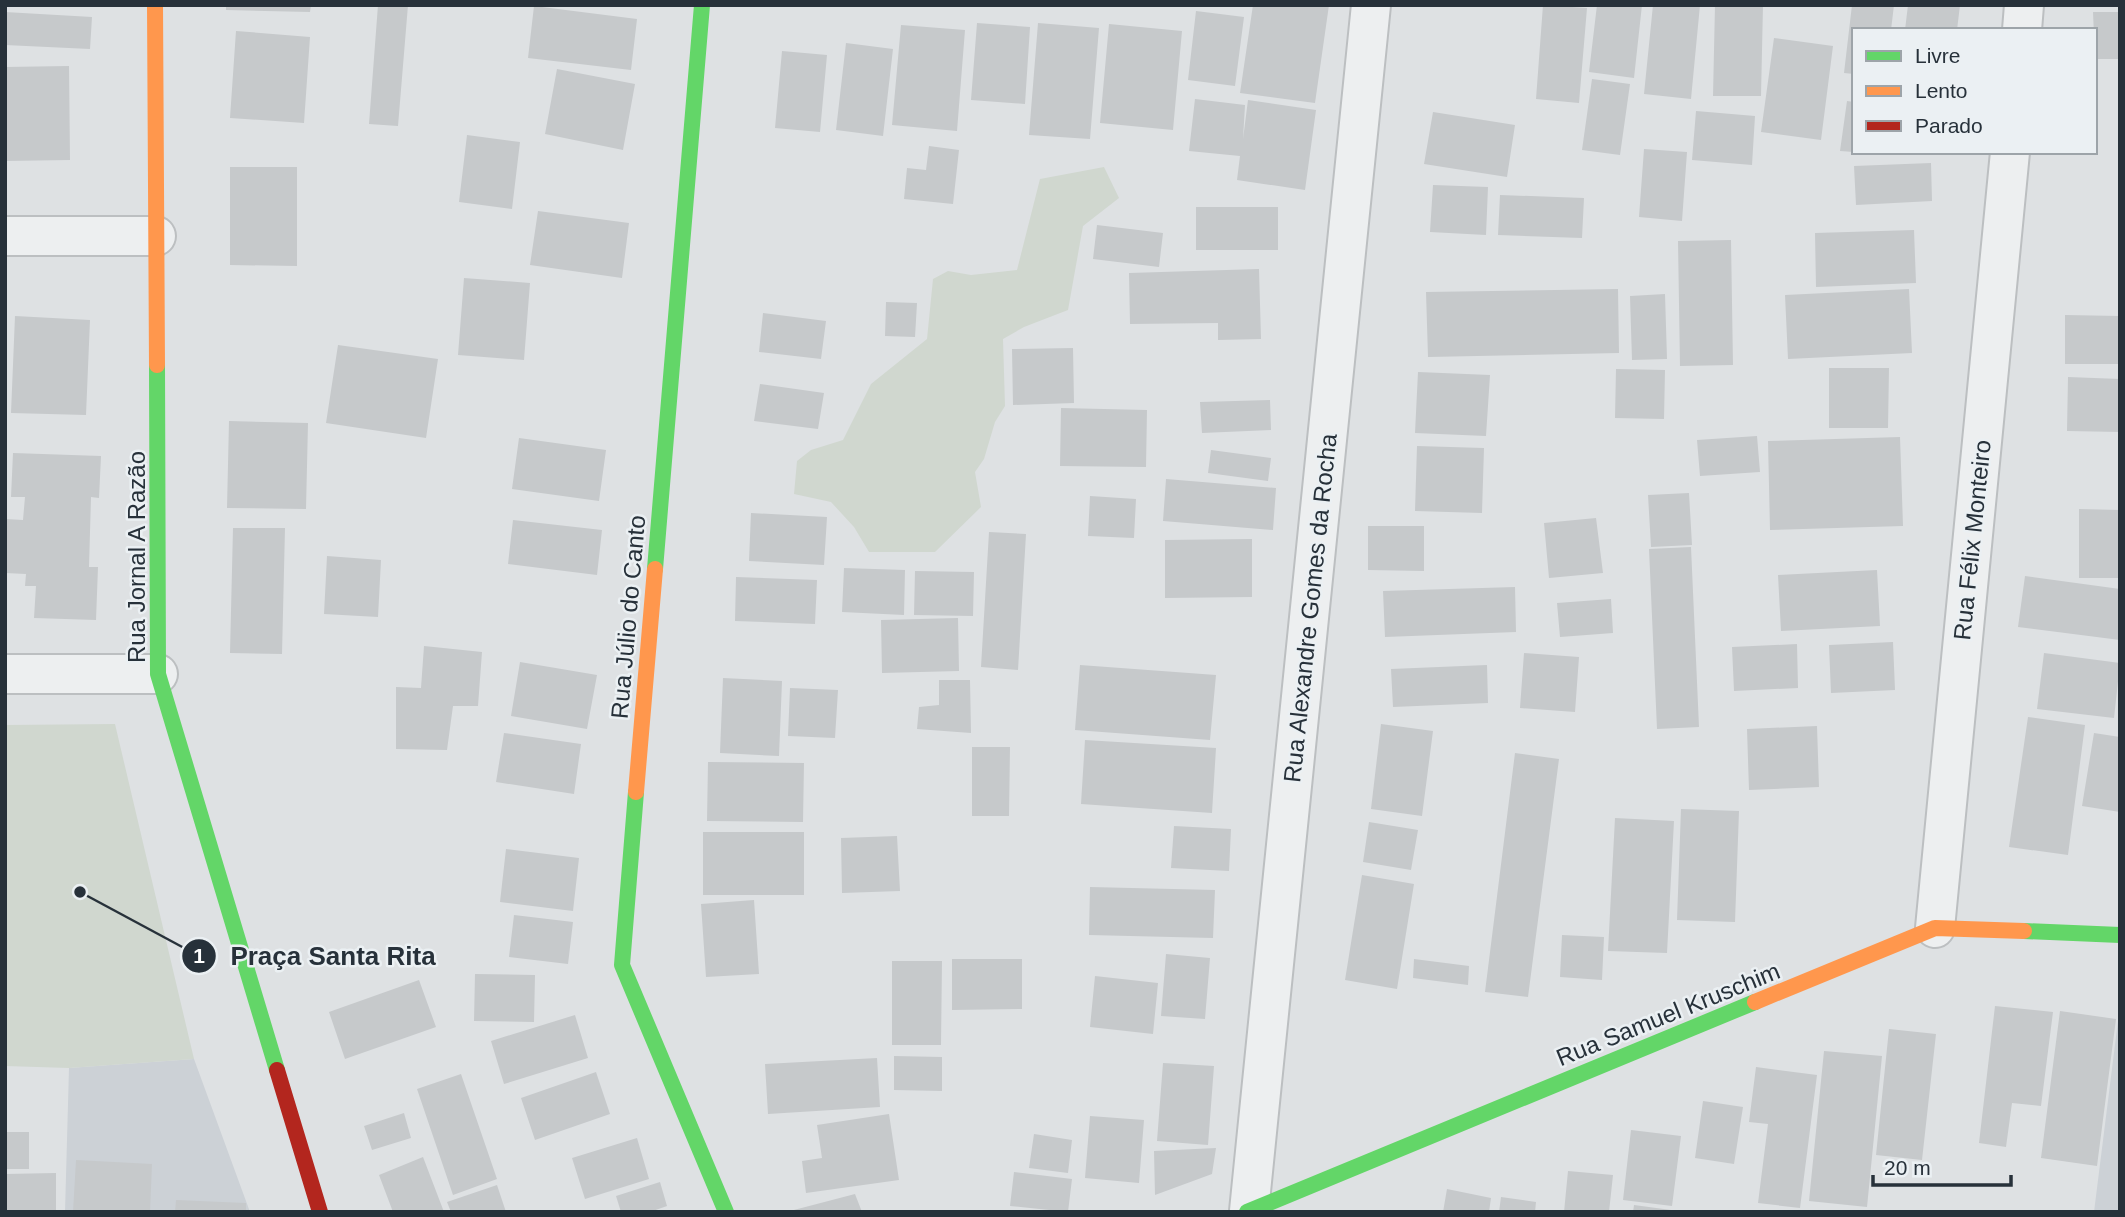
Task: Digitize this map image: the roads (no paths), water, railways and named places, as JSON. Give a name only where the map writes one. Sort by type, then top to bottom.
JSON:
[{"type":"street","name":"Rua Jornal A Razão","points":[[155,5],[158,674],[320,1212]]},
{"type":"street","name":"Rua Júlio do Canto","points":[[702,5],[622,965],[726,1212]]},
{"type":"street","name":"Rua Alexandre Gomes da Rocha","points":[[1248,1211],[1371,5]]},
{"type":"street","points":[[2022,28],[2024,5]]},
{"type":"street","name":"Rua Félix Monteiro","points":[[1935,928],[2010,154]]},
{"type":"street","points":[[5,236],[156,236]]},
{"type":"street","points":[[5,674],[158,674]]},
{"type":"street","name":"Rua Samuel Kruschim","points":[[1248,1211],[1935,928],[2120,935]]},
{"type":"place","name":"Praça Santa Rita","points":[[80,892]]}]
